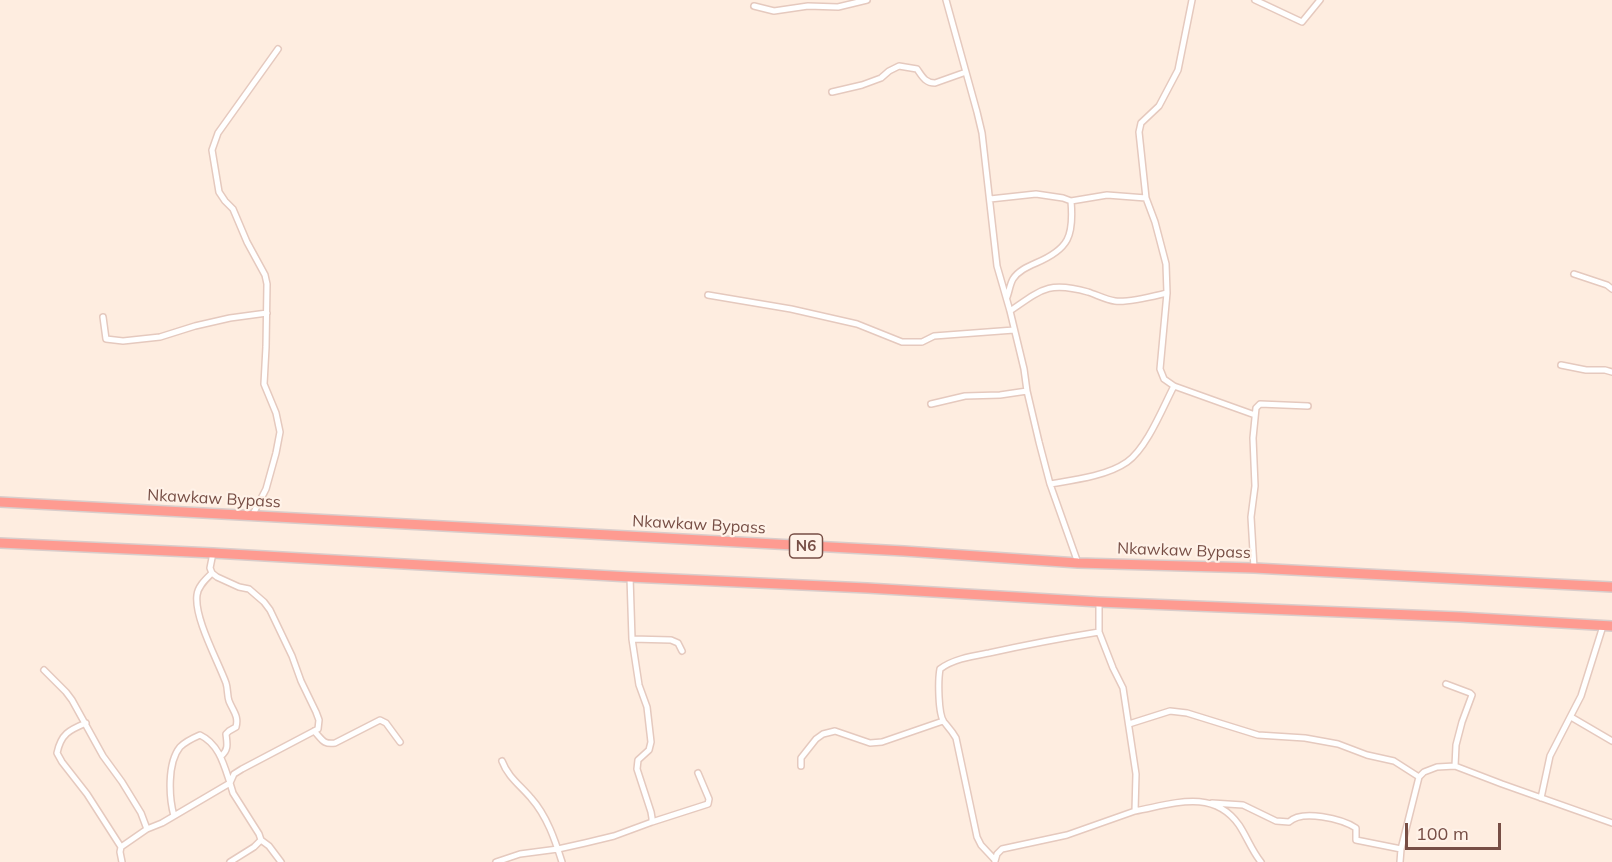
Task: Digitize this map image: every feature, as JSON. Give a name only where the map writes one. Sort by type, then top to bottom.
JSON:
[{"type":"highway","name":"Nkawkaw Bypass","points":[[0,502],[904,551],[1078,563],[1254,568],[1612,587]]},
{"type":"highway","points":[[0,543],[213,553],[630,578],[867,588],[1099,602],[1460,616],[1608,626]]},
{"type":"street","points":[[754,6],[774,11],[830,3],[838,7],[867,0]]},
{"type":"street","points":[[946,0],[982,133],[997,266],[1007,298],[1050,484],[1078,563]]},
{"type":"street","points":[[1192,0],[1178,70],[1159,106],[1141,123],[1139,132],[1146,198],[1166,264],[1167,293],[1160,369],[1164,379],[1173,386],[1255,415]]},
{"type":"street","points":[[1255,0],[1302,22],[1320,0]]},
{"type":"street","points":[[252,516],[266,489],[280,432],[276,413],[264,384],[267,284],[265,275],[233,209],[219,192],[212,150],[218,133],[278,49]]},
{"type":"street","points":[[832,92],[862,86],[881,78],[899,66],[917,69],[929,83],[966,72]]},
{"type":"street","points":[[990,199],[1036,194],[1071,201],[1107,195],[1146,198]]},
{"type":"street","points":[[1007,298],[1012,280],[1021,270],[1048,258],[1066,244],[1072,231],[1071,201]]},
{"type":"street","points":[[1574,274],[1607,285],[1612,289]]},
{"type":"street","points":[[1010,311],[1046,288],[1062,286],[1115,301],[1167,293]]},
{"type":"street","points":[[708,295],[848,321],[902,342],[922,342],[934,336],[1014,330]]},
{"type":"street","points":[[103,317],[106,339],[123,341],[160,337],[230,318],[267,313]]},
{"type":"street","points":[[1560,364],[1586,370],[1612,372]]},
{"type":"street","points":[[1050,484],[1110,470],[1127,462],[1142,447],[1173,386]]},
{"type":"street","points":[[931,404],[965,396],[1000,395],[1027,391]]},
{"type":"street","points":[[1254,568],[1251,517],[1255,486],[1253,438],[1256,408],[1260,404],[1308,406]]},
{"type":"street","points":[[121,847],[147,829],[162,823],[230,783],[234,774],[242,769],[318,729],[319,720],[316,712],[270,610],[249,589],[239,587],[212,573],[210,568],[213,553]]},
{"type":"street","points":[[212,573],[204,580],[197,595],[199,614],[226,684],[237,723],[236,727],[226,734],[226,753],[221,756]]},
{"type":"street","points":[[630,578],[632,639],[639,685],[647,707],[651,742],[649,750],[638,760],[636,769],[651,812],[652,822]]},
{"type":"street","points":[[1099,602],[1099,632],[1123,688],[1136,774],[1135,811]]},
{"type":"street","points":[[1541,798],[1550,756],[1581,696],[1608,626]]},
{"type":"street","points":[[995,861],[977,837],[956,738],[951,728],[943,721],[940,705],[940,672],[948,664],[1024,645],[1099,632]]},
{"type":"street","points":[[632,639],[671,640],[678,643],[682,651]]},
{"type":"street","points":[[44,670],[66,692],[103,756],[141,813],[147,829]]},
{"type":"street","points":[[1446,684],[1472,695],[1456,745],[1455,766]]},
{"type":"street","points":[[1129,724],[1170,711],[1187,713],[1258,735],[1305,738],[1338,744],[1367,755],[1394,761],[1419,777]]},
{"type":"street","points":[[1571,717],[1612,741]]},
{"type":"street","points":[[314,731],[324,742],[335,743],[380,720],[386,723],[400,741]]},
{"type":"street","points":[[801,766],[801,758],[816,738],[824,734],[835,731],[870,743],[943,721]]},
{"type":"street","points":[[86,723],[66,733],[60,741],[57,753],[121,847],[122,862]]},
{"type":"street","points":[[174,816],[170,780],[174,758],[180,747],[200,735],[208,739],[221,756],[233,793],[261,840],[269,846],[281,862]]},
{"type":"street","points":[[502,760],[506,772],[532,798],[543,814],[562,862]]},
{"type":"street","points":[[1400,862],[1401,849],[1419,777],[1424,772],[1446,765],[1455,766],[1612,823]]},
{"type":"street","points":[[496,862],[520,854],[558,849],[614,836],[708,804],[709,799],[698,773]]},
{"type":"street","points":[[995,861],[1002,849],[1067,835],[1135,811],[1192,801],[1243,806],[1276,821],[1289,822],[1300,816],[1348,823],[1356,828],[1356,840],[1401,849]]},
{"type":"street","points":[[1212,803],[1229,813],[1240,826],[1261,862]]},
{"type":"street","points":[[230,862],[261,840]]}]
